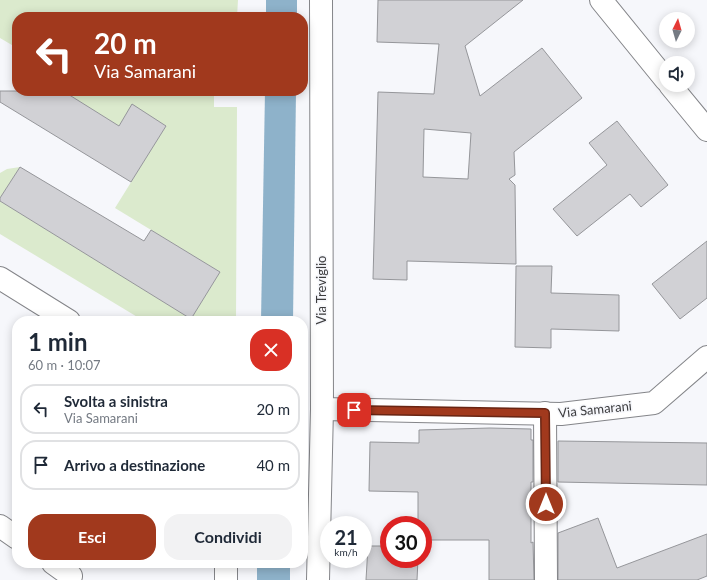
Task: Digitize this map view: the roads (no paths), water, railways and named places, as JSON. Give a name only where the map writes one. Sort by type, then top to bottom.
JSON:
[{"type":"street","name":"Via Treviglio","points":[[318,580],[322,410],[321,0]]},
{"type":"street","points":[[600,0],[659,72]]},
{"type":"street","points":[[676,92],[707,130]]},
{"type":"street","points":[[0,278],[61,316]]},
{"type":"street","name":"Via Samarani","points":[[322,410],[561,414],[654,403],[707,357]]},
{"type":"street","points":[[545,413],[546,580]]},
{"type":"street","points":[[0,526],[12,534]]},
{"type":"street","points":[[62,568],[73,573]]},
{"type":"street","points":[[226,568],[226,580]]},
{"type":"water","points":[[266,0],[297,0],[297,12],[266,12]]},
{"type":"water","points":[[265,96],[296,96],[293,316],[261,316]]},
{"type":"water","points":[[257,568],[290,568],[290,580],[257,580]]}]
